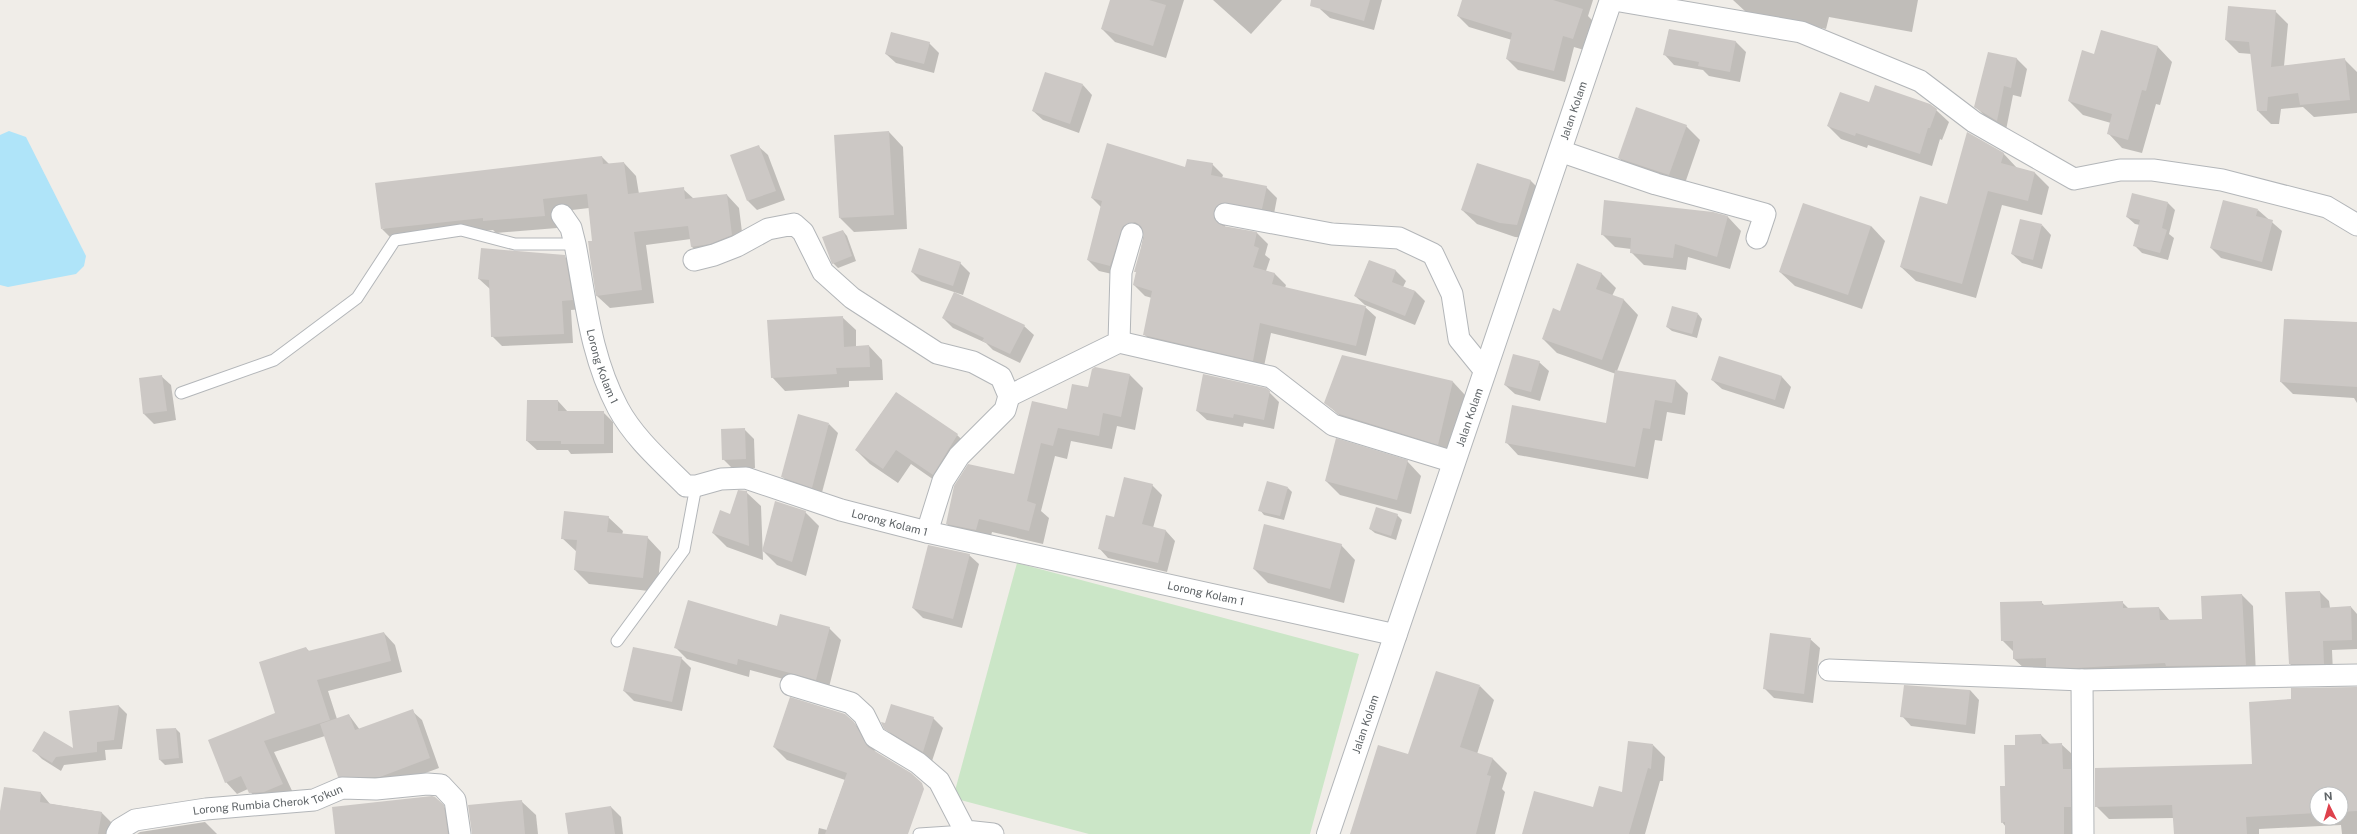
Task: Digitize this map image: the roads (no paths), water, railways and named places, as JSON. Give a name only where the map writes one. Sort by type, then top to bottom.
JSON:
[{"type":"street","name":"Jalan Kolam","points":[[1328,834],[1560,151],[1613,0]]},
{"type":"street","points":[[1613,0],[1801,32],[1920,81],[1974,122],[2074,179],[2120,170],[2153,170],[2222,180],[2327,207],[2357,225]]},
{"type":"street","points":[[1560,151],[1656,184],[1766,214],[1757,238]]},
{"type":"street","points":[[1225,214],[1332,234],[1399,238],[1433,254],[1452,294],[1459,339],[1485,371]]},
{"type":"street","name":"Lorong Kolam 1","points":[[562,215],[571,228],[575,244],[592,345],[618,409],[646,446],[686,486],[696,486],[721,479],[746,478],[841,510],[927,532],[1396,635]]},
{"type":"street","points":[[694,260],[714,255],[737,246],[768,229],[794,224],[803,232],[823,272],[852,298],[937,353],[973,362],[1001,377],[1009,396],[1005,410],[960,456],[943,481],[927,532]]},
{"type":"street","points":[[1119,342],[1120,272],[1132,234]]},
{"type":"street","points":[[1009,396],[1119,342],[1271,377],[1333,425],[1454,462]]},
{"type":"street","points":[[1829,670],[2082,680],[2357,675]]},
{"type":"street","points":[[2082,680],[2082,834]]},
{"type":"street","points":[[791,685],[852,703],[864,715],[875,737],[918,763],[939,781],[965,831],[993,834]]},
{"type":"street","name":"Lorong Rumbia Cherok To'kun","points":[[117,834],[120,829],[135,820],[206,809],[314,800],[342,788],[376,789],[427,784],[441,785],[455,800],[460,834]]},
{"type":"lane","points":[[181,393],[274,360],[357,298],[395,240],[461,230],[515,244],[575,244]]},
{"type":"lane","points":[[617,641],[684,550],[696,486]]},
{"type":"lane","points":[[919,834],[965,831]]},
{"type":"water","points":[[9,131],[26,137],[86,256],[84,266],[76,274],[8,287],[0,285],[0,135]]}]
